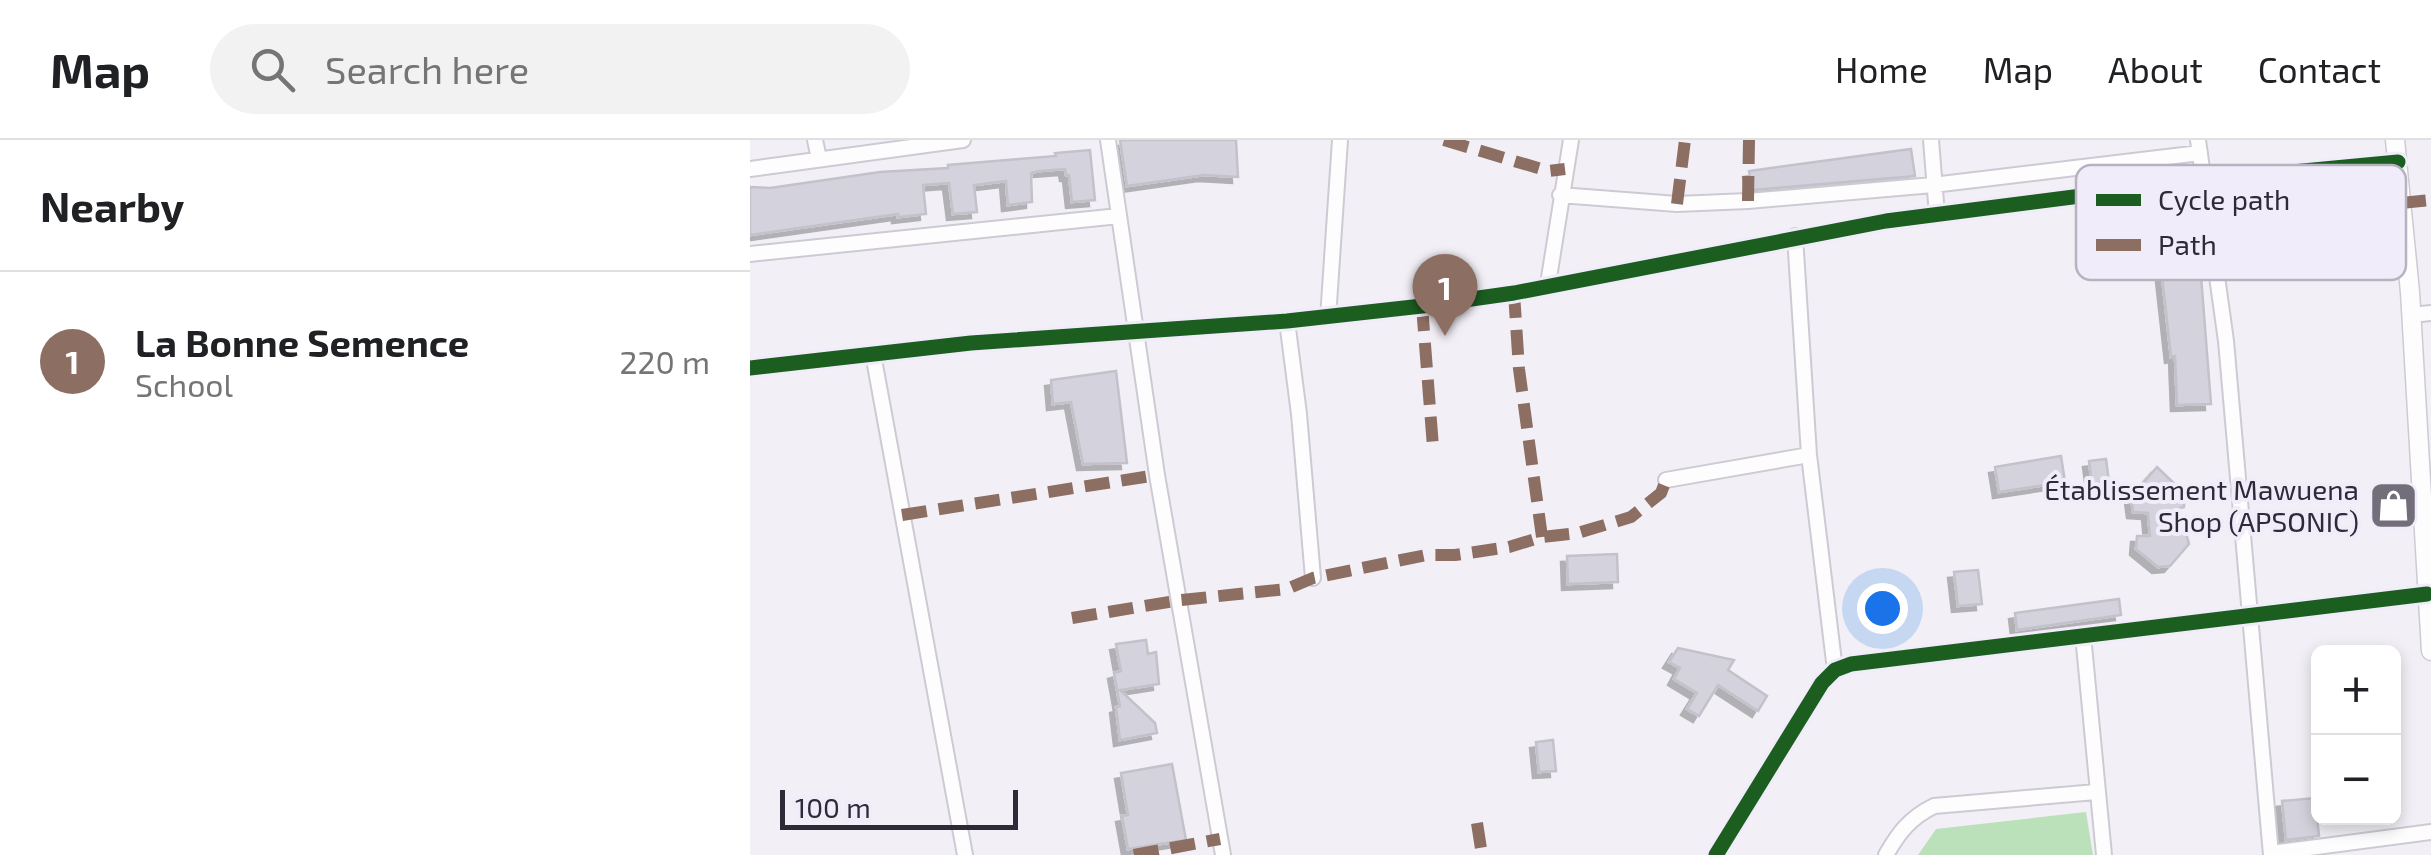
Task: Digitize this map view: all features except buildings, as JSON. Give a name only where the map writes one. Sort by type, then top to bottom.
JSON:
[{"type":"street","points":[[815,140],[819,160]]},
{"type":"street","points":[[750,169],[963,140]]},
{"type":"street","points":[[1108,140],[1157,475],[1223,855]]},
{"type":"street","points":[[1328,318],[1340,140]]},
{"type":"street","points":[[1548,284],[1571,140]]},
{"type":"street","points":[[1931,140],[1937,214]]},
{"type":"street","points":[[2395,140],[2398,165]]},
{"type":"street","points":[[1560,194],[1677,204],[1933,186],[2199,146]]},
{"type":"street","points":[[2366,165],[2398,162]]},
{"type":"street","points":[[750,368],[1136,330],[1328,318],[1460,301],[1795,236],[2076,196]]},
{"type":"street","points":[[750,254],[1119,216]]},
{"type":"street","points":[[1795,236],[1809,455],[1835,670]]},
{"type":"street","points":[[2406,256],[2431,650]]},
{"type":"street","points":[[2218,280],[2271,854],[2431,832]]},
{"type":"street","points":[[2411,314],[2431,313]]},
{"type":"street","points":[[1287,321],[1300,414],[1312,578]]},
{"type":"street","points":[[873,354],[964,855]]},
{"type":"street","points":[[1666,480],[1809,455]]},
{"type":"street","points":[[1716,855],[1822,683],[1835,670],[1851,664],[2426,594]]},
{"type":"street","points":[[2083,635],[2104,855]]},
{"type":"street","points":[[1886,855],[1902,829],[1916,815],[1934,806],[2096,792]]},
{"type":"green space","points":[[2086,812],[2093,855],[1918,855],[1936,829]]},
{"type":"marked path","points":[[1444,140],[1548,171],[1565,169]]},
{"type":"marked path","points":[[1677,204],[1685,140]]},
{"type":"marked path","points":[[1748,201],[1749,140]]},
{"type":"marked path","points":[[2406,202],[2431,200]]},
{"type":"marked path","points":[[1514,293],[1519,369],[1542,537]]},
{"type":"marked path","points":[[1422,306],[1433,447]]},
{"type":"marked path","points":[[902,515],[1157,475]]},
{"type":"marked path","points":[[1072,618],[1181,600],[1287,589],[1313,578],[1426,555],[1455,555],[1578,533],[1631,517],[1661,493],[1666,480]]},
{"type":"marked path","points":[[1477,823],[1482,855]]},
{"type":"marked path","points":[[1134,855],[1220,839]]},
{"type":"cycle path","points":[[2366,165],[2398,162]]},
{"type":"cycle path","points":[[750,368],[971,343],[1287,321],[1422,306],[1514,293],[1886,221],[2076,197]]},
{"type":"cycle path","points":[[1716,855],[1822,683],[1835,670],[1851,664],[2427,594]]},
{"type":"place","name":"La Bonne Semence","points":[[1445,336]]},
{"type":"place","name":"Établissement Mawuena Shop (APSONIC)","points":[[2394,505]]}]
